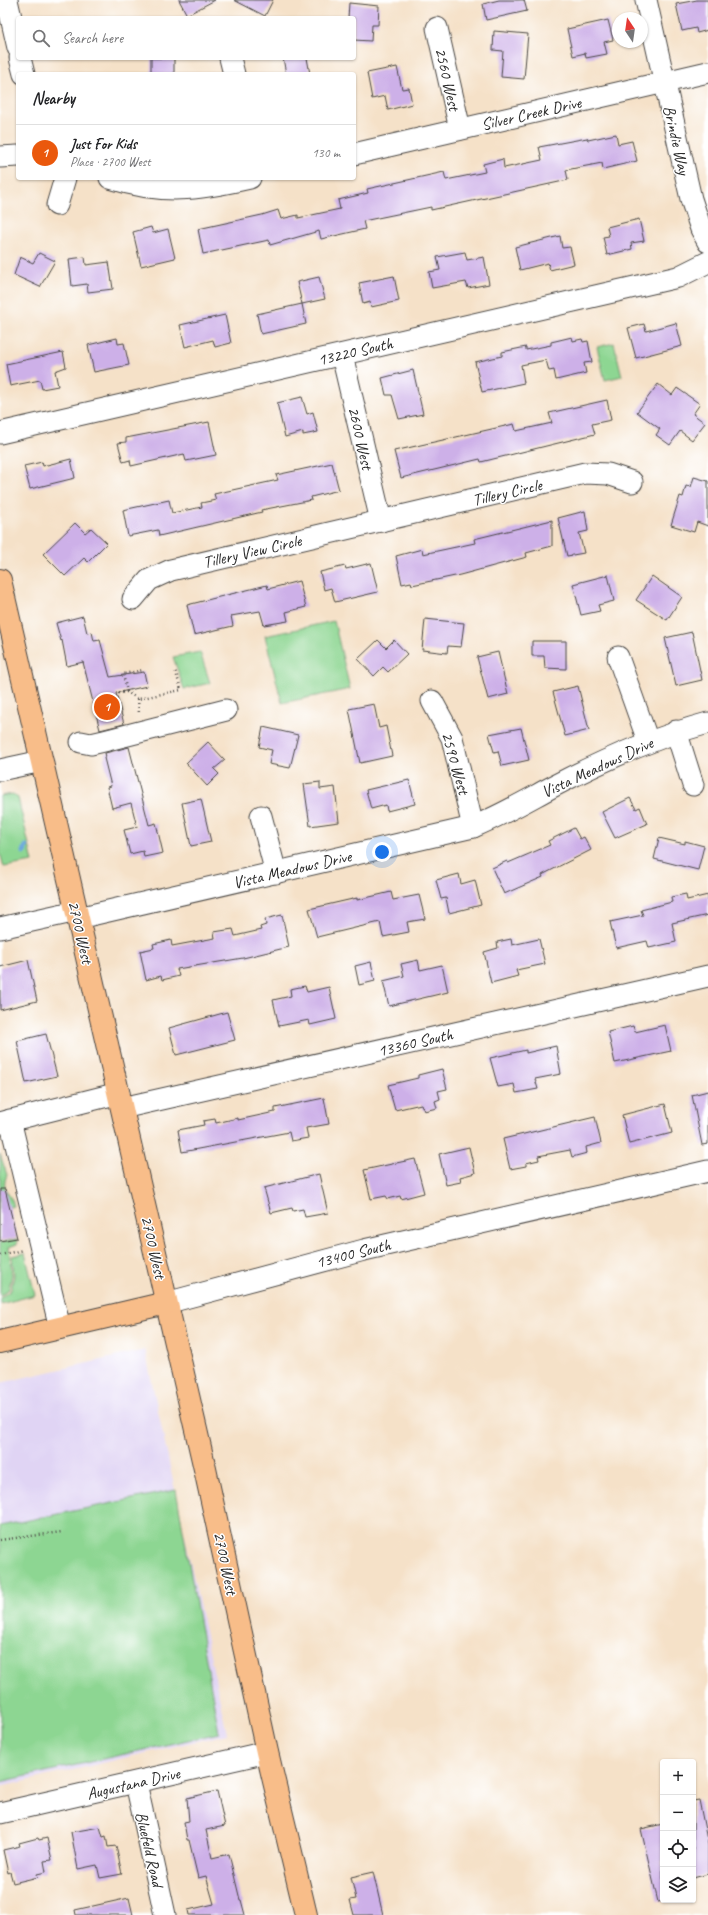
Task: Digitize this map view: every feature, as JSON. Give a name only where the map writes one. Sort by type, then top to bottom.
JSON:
[{"type":"main road","name":"2700 West","points":[[0,580],[205,1469],[267,1752],[306,1915]]},
{"type":"main road","name":"13400 South","points":[[0,1342],[166,1303]]},
{"type":"street","points":[[7,0],[16,39]]},
{"type":"street","name":"Brindie Way","points":[[646,0],[691,199],[699,224],[708,242]]},
{"type":"street","name":"2560 West","points":[[437,28],[460,129]]},
{"type":"street","points":[[20,60],[24,72]]},
{"type":"street","points":[[230,60],[234,72]]},
{"type":"street","name":"Silver Creek Drive","points":[[356,154],[708,72]]},
{"type":"street","points":[[0,157],[16,156]]},
{"type":"street","points":[[57,205],[63,180]]},
{"type":"street","points":[[118,180],[144,187],[179,190],[213,186],[241,180]]},
{"type":"street","name":"13220 South","points":[[0,433],[678,278],[708,262]]},
{"type":"street","name":"2600 West","points":[[342,354],[381,521]]},
{"type":"street","name":"Tillery Circle","points":[[381,521],[585,473],[608,474],[632,482]]},
{"type":"street","name":"Tillery View Circle","points":[[133,599],[149,580],[171,570],[381,521]]},
{"type":"street","points":[[618,657],[648,741]]},
{"type":"street","name":"2590 West","points":[[432,702],[452,738],[473,827]]},
{"type":"street","points":[[81,742],[91,744],[226,710]]},
{"type":"street","name":"Vista Meadows Drive","points":[[0,928],[77,915],[276,873],[473,827],[504,813],[602,761],[648,741],[708,723]]},
{"type":"street","name":"Vista Meadows Drive","points":[[676,732],[693,785]]},
{"type":"street","points":[[0,770],[42,761]]},
{"type":"street","points":[[261,816],[276,873]]},
{"type":"street","name":"13360 South","points":[[5,1121],[120,1100],[708,976]]},
{"type":"street","points":[[5,1121],[60,1328]]},
{"type":"street","name":"13400 South","points":[[166,1303],[364,1250],[708,1172]]},
{"type":"street","name":"Augustana Drive","points":[[0,1813],[267,1752]]},
{"type":"street","name":"Bluefeld Road","points":[[136,1783],[165,1915]]},
{"type":"path","points":[[118,693],[127,692],[138,699],[181,690],[175,669]]},
{"type":"path","points":[[127,692],[123,674],[143,670]]},
{"type":"path","points":[[0,1255],[27,1249]]},
{"type":"path","points":[[0,1540],[62,1532]]},
{"type":"shaded area","points":[[145,1350],[227,1734],[0,1787],[0,1383]]},
{"type":"green space","points":[[614,343],[622,376],[605,380],[597,347]]},
{"type":"green space","points":[[334,621],[350,689],[282,703],[265,636]]},
{"type":"green space","points":[[200,652],[210,683],[184,689],[173,657]]},
{"type":"green space","points":[[13,794],[18,798],[33,862],[4,867],[0,853],[0,796]]},
{"type":"green space","points":[[0,1154],[7,1175],[5,1180],[5,1188],[14,1206],[0,1209]]},
{"type":"green space","points":[[17,1239],[17,1244],[9,1247],[12,1275],[9,1289],[0,1296],[0,1243]]},
{"type":"green space","points":[[25,1253],[35,1295],[0,1304],[0,1298],[11,1290],[14,1275],[12,1256]]},
{"type":"green space","points":[[176,1490],[219,1733],[0,1782],[0,1526]]},
{"type":"building","points":[[179,0],[215,0],[187,15]]},
{"type":"building","points":[[234,0],[273,0],[265,16]]},
{"type":"building","points":[[499,0],[524,0],[527,11],[486,20],[483,4]]},
{"type":"building","points":[[697,0],[708,0],[708,30],[697,33],[696,28],[682,31],[676,4]]},
{"type":"building","points":[[349,3],[379,6],[378,25],[372,25],[371,41],[356,40],[356,16],[348,16]]},
{"type":"building","points":[[608,20],[612,40],[604,42],[607,54],[586,58],[585,53],[573,56],[567,29]]},
{"type":"building","points":[[494,31],[528,34],[524,79],[501,77],[503,51],[493,50]]},
{"type":"building","points":[[151,60],[174,60],[174,72],[151,72]]},
{"type":"building","points":[[283,60],[307,60],[310,72],[286,72]]},
{"type":"building","points":[[397,67],[402,89],[409,88],[412,104],[388,110],[385,96],[372,99],[367,73]]},
{"type":"building","points":[[616,134],[618,144],[632,141],[637,161],[603,169],[602,163],[566,170],[568,180],[431,210],[431,207],[363,221],[365,229],[321,239],[319,231],[270,245],[269,240],[203,254],[198,229],[278,210],[281,219],[298,215],[298,218],[340,209],[338,200],[368,193],[367,189],[444,172],[446,180],[485,172],[483,164],[503,159],[504,168],[542,160],[539,147],[587,138],[588,140]]},
{"type":"building","points":[[639,219],[644,241],[631,243],[632,249],[607,255],[603,237],[609,236],[607,227]]},
{"type":"building","points":[[151,227],[153,233],[168,229],[175,258],[141,266],[133,232]]},
{"type":"building","points":[[560,236],[562,248],[570,247],[574,264],[550,270],[548,263],[520,270],[515,247]]},
{"type":"building","points":[[465,252],[467,260],[484,257],[489,284],[468,288],[466,282],[432,288],[429,272],[440,270],[437,257]]},
{"type":"building","points":[[39,253],[55,261],[40,287],[14,275],[20,257],[33,263]]},
{"type":"building","points":[[85,257],[86,265],[109,262],[113,289],[88,292],[87,284],[72,286],[69,259]]},
{"type":"building","points":[[394,276],[399,301],[371,307],[370,302],[363,304],[359,283]]},
{"type":"building","points":[[319,277],[325,299],[302,304],[297,282]]},
{"type":"building","points":[[302,304],[306,324],[261,334],[257,314]]},
{"type":"building","points":[[225,315],[231,343],[215,347],[213,340],[185,347],[180,325]]},
{"type":"building","points":[[676,323],[682,346],[636,358],[628,328],[644,324],[646,331]]},
{"type":"building","points":[[572,337],[573,341],[582,339],[583,342],[588,341],[592,362],[584,363],[586,373],[556,380],[554,370],[549,371],[546,360],[521,365],[524,383],[482,392],[475,362],[502,356],[502,352],[526,347],[526,350],[551,345],[551,342]]},
{"type":"building","points":[[117,338],[118,344],[124,343],[129,365],[94,372],[88,345]]},
{"type":"building","points":[[63,352],[66,367],[55,371],[58,386],[42,389],[40,380],[10,386],[6,364]]},
{"type":"building","points":[[413,370],[423,414],[399,419],[392,395],[386,395],[382,378]]},
{"type":"building","points":[[658,384],[672,395],[677,388],[700,404],[693,414],[705,423],[692,440],[680,431],[670,445],[656,435],[660,429],[637,412]]},
{"type":"building","points":[[302,397],[307,414],[313,412],[318,432],[303,435],[303,432],[285,437],[277,403]]},
{"type":"building","points":[[607,400],[611,420],[592,424],[595,434],[481,462],[480,459],[401,478],[394,451],[514,424],[516,431],[552,423],[549,413]]},
{"type":"building","points":[[209,422],[216,455],[186,461],[184,454],[131,466],[130,460],[123,462],[118,443],[126,442],[126,438]]},
{"type":"building","points":[[71,459],[75,478],[30,489],[24,466],[42,462],[43,466]]},
{"type":"building","points":[[332,463],[339,490],[311,497],[312,500],[261,510],[262,512],[159,536],[158,530],[128,536],[123,510],[169,500],[172,513],[202,507],[201,503],[216,500],[214,494],[278,480],[276,475]]},
{"type":"building","points":[[694,477],[708,481],[708,526],[697,522],[694,532],[671,525],[680,496],[683,497],[686,486],[691,487]]},
{"type":"building","points":[[585,511],[588,531],[579,533],[584,553],[567,556],[558,518]]},
{"type":"building","points":[[552,520],[552,546],[526,553],[527,557],[460,575],[412,585],[411,582],[402,584],[396,556],[422,549],[423,554],[475,543],[474,539]]},
{"type":"building","points":[[75,523],[85,533],[91,528],[107,543],[88,562],[84,558],[65,576],[43,554]]},
{"type":"building","points":[[371,563],[378,592],[335,602],[331,588],[324,590],[320,572],[345,566],[346,569]]},
{"type":"building","points":[[608,575],[614,601],[598,605],[600,611],[581,615],[573,584]]},
{"type":"building","points":[[652,576],[682,597],[667,620],[636,600]]},
{"type":"building","points":[[299,581],[306,607],[286,612],[288,621],[264,625],[260,611],[231,616],[233,626],[194,635],[187,605],[267,585],[268,589]]},
{"type":"building","points":[[83,616],[87,633],[92,632],[94,641],[100,640],[110,677],[144,672],[147,686],[116,693],[124,724],[100,730],[83,662],[67,666],[62,640],[61,641],[56,623]]},
{"type":"building","points":[[425,619],[464,623],[461,647],[448,646],[447,653],[422,650]]},
{"type":"building","points":[[692,632],[702,680],[676,686],[665,638]]},
{"type":"building","points":[[378,640],[386,648],[394,640],[407,654],[388,672],[383,667],[374,676],[358,659]]},
{"type":"building","points":[[532,641],[566,641],[566,669],[545,668],[544,656],[532,656]]},
{"type":"building","points":[[498,652],[508,694],[488,699],[477,657]]},
{"type":"building","points":[[578,686],[589,730],[565,736],[553,692]]},
{"type":"building","points":[[374,704],[379,728],[386,726],[392,756],[360,763],[349,709]]},
{"type":"building","points":[[263,727],[298,735],[290,768],[269,764],[272,750],[259,747]]},
{"type":"building","points":[[521,728],[529,760],[502,766],[498,751],[494,752],[489,734]]},
{"type":"building","points":[[208,742],[225,760],[214,769],[219,774],[207,786],[186,763]]},
{"type":"building","points":[[129,747],[149,825],[156,823],[163,853],[144,857],[143,851],[130,854],[124,830],[137,827],[131,803],[112,808],[107,787],[111,786],[104,758],[106,757],[105,753]]},
{"type":"building","points":[[409,780],[415,804],[387,811],[386,805],[371,809],[366,790]]},
{"type":"building","points":[[320,782],[320,789],[335,787],[339,822],[310,826],[304,784]]},
{"type":"building","points":[[630,798],[636,809],[640,807],[647,824],[615,838],[602,812]]},
{"type":"building","points":[[201,799],[211,842],[191,846],[182,803]]},
{"type":"building","points":[[574,828],[580,839],[584,837],[591,850],[542,875],[543,877],[504,894],[492,868],[507,861],[508,863],[550,845],[548,841]]},
{"type":"building","points":[[659,838],[685,844],[685,841],[704,846],[698,870],[654,859]]},
{"type":"building","points":[[459,874],[461,884],[475,880],[481,905],[449,913],[446,898],[441,899],[436,880]]},
{"type":"building","points":[[391,892],[393,900],[419,895],[425,919],[407,922],[409,932],[383,937],[380,922],[317,937],[309,909]]},
{"type":"building","points":[[686,894],[687,900],[708,895],[708,915],[672,923],[676,942],[649,948],[647,941],[616,948],[610,922],[643,915],[641,910],[672,902],[671,897]]},
{"type":"building","points":[[282,915],[289,947],[243,958],[177,969],[179,976],[162,980],[161,976],[146,980],[140,951],[154,948],[153,944],[171,940],[172,946],[215,938],[214,932],[233,929],[235,936],[261,930],[260,927],[266,925],[265,919]]},
{"type":"building","points":[[511,939],[512,945],[539,939],[545,964],[516,970],[518,976],[491,983],[484,952],[498,948],[497,942]]},
{"type":"building","points":[[28,960],[37,1001],[0,1010],[0,967]]},
{"type":"building","points":[[418,960],[420,970],[442,965],[448,992],[389,1006],[383,981],[404,976],[401,964]]},
{"type":"building","points":[[371,962],[375,981],[359,985],[355,966]]},
{"type":"building","points":[[305,986],[307,992],[329,987],[336,1019],[310,1025],[309,1020],[279,1026],[273,1000],[291,996],[290,989]]},
{"type":"building","points":[[227,1012],[235,1040],[176,1055],[169,1028]]},
{"type":"building","points":[[665,1025],[671,1051],[615,1063],[608,1032],[633,1026],[635,1032]]},
{"type":"building","points":[[46,1034],[57,1076],[26,1083],[17,1041]]},
{"type":"building","points":[[556,1046],[561,1074],[535,1079],[538,1089],[516,1093],[514,1084],[498,1087],[490,1058],[526,1050],[526,1053]]},
{"type":"building","points":[[442,1069],[447,1089],[438,1091],[440,1099],[435,1101],[437,1108],[424,1111],[421,1104],[395,1110],[388,1085],[418,1078],[418,1075]]},
{"type":"building","points":[[708,1091],[708,1144],[702,1145],[692,1095]]},
{"type":"building","points":[[324,1098],[329,1124],[306,1128],[308,1138],[291,1141],[289,1132],[182,1152],[178,1130],[204,1125],[203,1121],[215,1119],[216,1123],[238,1118],[238,1120],[275,1112],[275,1108]]},
{"type":"building","points":[[665,1104],[672,1133],[629,1144],[622,1115]]},
{"type":"building","points":[[595,1117],[601,1143],[586,1147],[587,1153],[572,1157],[570,1150],[538,1156],[539,1160],[526,1163],[526,1166],[510,1169],[503,1139]]},
{"type":"building","points":[[469,1147],[475,1173],[460,1177],[461,1182],[446,1185],[439,1154]]},
{"type":"building","points":[[415,1159],[424,1193],[401,1199],[400,1196],[388,1199],[386,1196],[371,1199],[364,1170]]},
{"type":"building","points":[[319,1174],[328,1213],[305,1217],[303,1209],[293,1211],[292,1208],[271,1213],[264,1188]]},
{"type":"building","points":[[0,1189],[5,1189],[17,1238],[0,1241]]},
{"type":"building","points":[[217,1791],[225,1826],[206,1830],[212,1858],[229,1854],[245,1915],[189,1915],[188,1910],[214,1904],[206,1876],[198,1878],[189,1840],[187,1840],[184,1822],[189,1821],[187,1798]]},
{"type":"building","points":[[696,1800],[699,1800],[708,1845],[708,1874],[696,1877],[696,1831]]},
{"type":"building","points":[[660,1825],[660,1902],[658,1902],[641,1829]]},
{"type":"building","points":[[100,1827],[103,1837],[106,1836],[108,1847],[116,1846],[122,1874],[100,1878],[97,1865],[78,1869],[71,1832]]},
{"type":"building","points":[[38,1838],[39,1840],[47,1838],[52,1860],[44,1861],[46,1872],[37,1874],[38,1877],[13,1883],[10,1872],[8,1873],[3,1850],[20,1846],[19,1843]]},
{"type":"building","points":[[373,1872],[383,1915],[354,1915],[350,1900],[356,1899],[351,1877]]},
{"type":"building","points":[[129,1898],[133,1915],[76,1915],[75,1910]]},
{"type":"waterway","points":[[24,852],[26,846]]},
{"type":"place","name":"Just For Kids","points":[[107,707]]}]
